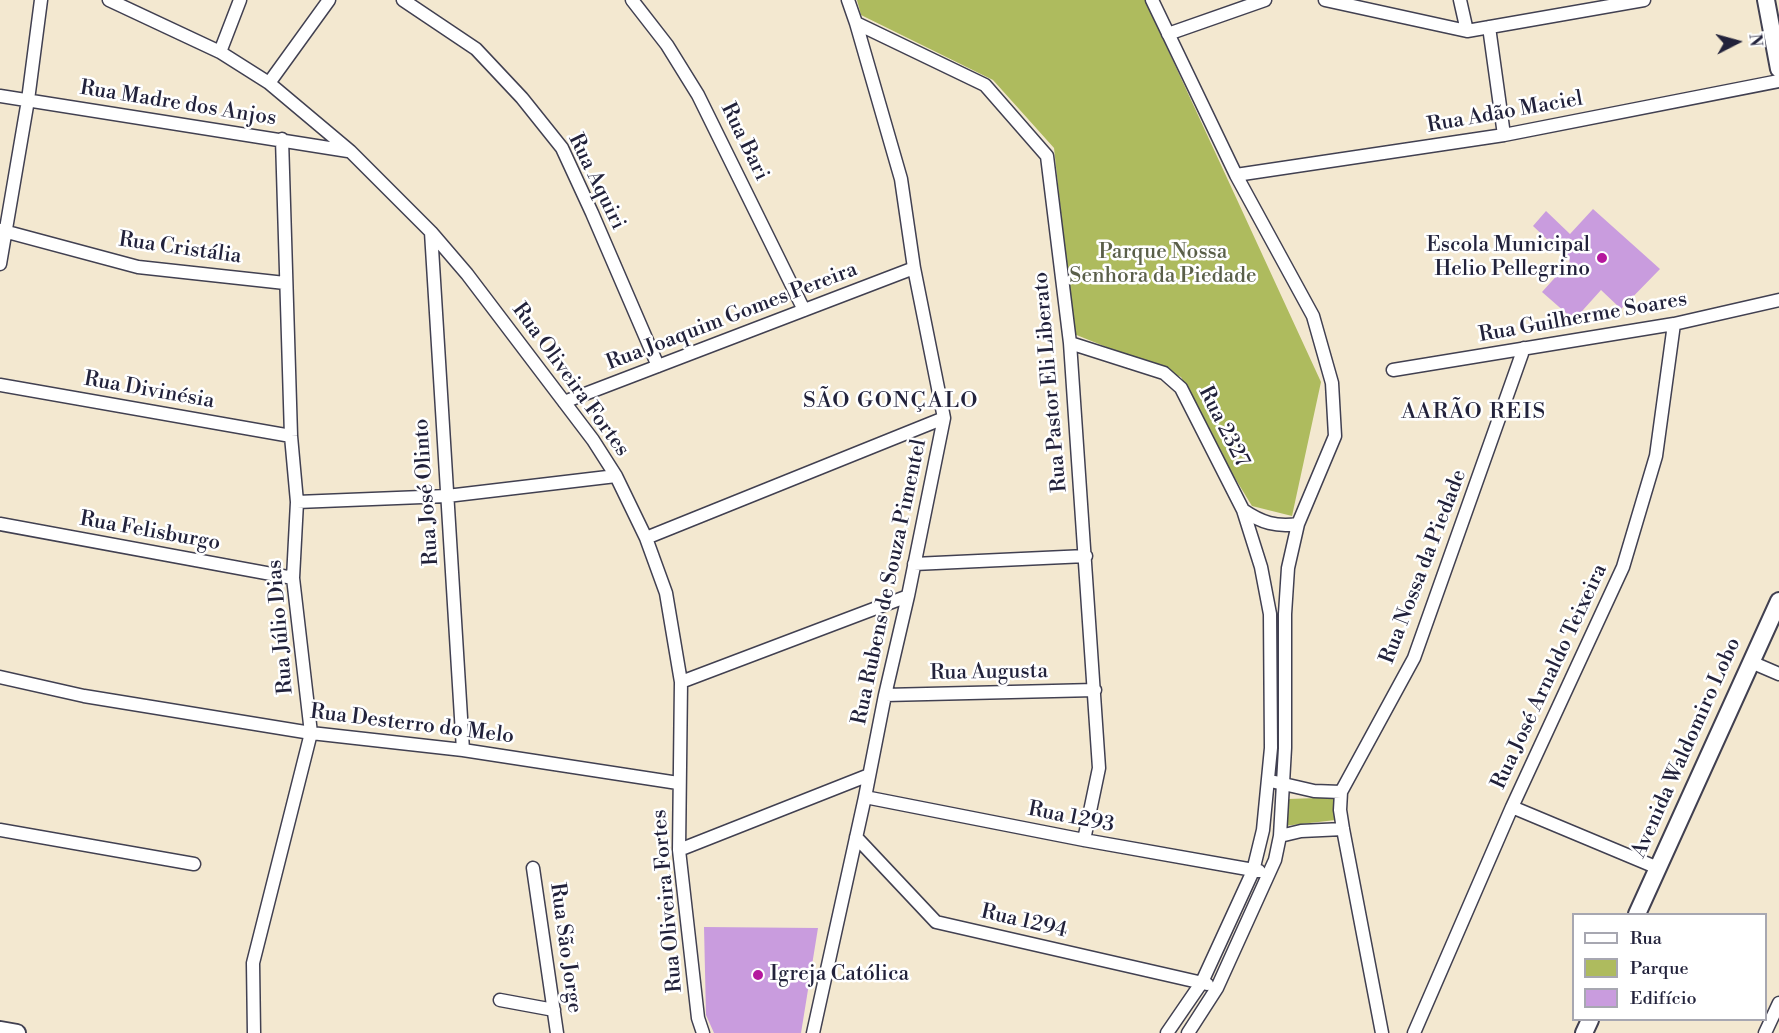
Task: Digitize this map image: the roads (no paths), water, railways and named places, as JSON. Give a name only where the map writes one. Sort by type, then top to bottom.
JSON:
[{"type":"main road","points":[[1766,0],[1779,69]]},
{"type":"main road","name":"Avenida Waldomiro Lobo","points":[[1638,913],[1779,601]]},
{"type":"main road","points":[[0,1030],[17,1033]]},
{"type":"street","points":[[0,264],[3,230],[28,100],[41,0]]},
{"type":"street","name":"Rua Oliveira Fortes","points":[[109,0],[220,52],[269,83],[350,151],[431,232],[467,274],[593,440],[616,476],[646,538],[666,593],[681,682],[679,850],[698,1018],[703,1033]]},
{"type":"street","points":[[220,52],[240,0]]},
{"type":"street","points":[[269,83],[328,0]]},
{"type":"street","name":"Rua Aquiri","points":[[403,0],[476,49],[522,98],[561,148],[592,213],[658,366]]},
{"type":"street","name":"Rua Bari","points":[[632,0],[667,45],[698,95],[804,310]]},
{"type":"street","name":"Rua Rubens de Souza Pimentel","points":[[813,1033],[908,596],[944,418],[914,268],[901,179],[848,0]]},
{"type":"street","points":[[1152,0],[1236,175],[1313,316],[1332,383],[1335,436],[1298,524],[1288,568],[1285,748],[1280,836],[1275,860],[1217,988],[1188,1033]]},
{"type":"street","points":[[1168,34],[1266,0]]},
{"type":"street","points":[[1325,0],[1467,31],[1613,3],[1644,0]]},
{"type":"street","points":[[1460,0],[1467,31]]},
{"type":"street","name":"Rua Pastor Eli Liberato","points":[[856,23],[985,85],[1047,156],[1070,343],[1095,690],[1099,768],[1084,840]]},
{"type":"street","points":[[1489,27],[1504,135]]},
{"type":"street","name":"Rua Adão Maciel","points":[[1236,175],[1504,135],[1779,81]]},
{"type":"street","name":"Rua Madre dos Anjos","points":[[0,96],[350,151]]},
{"type":"street","name":"Rua Júlio Dias","points":[[254,1033],[253,963],[311,733],[293,578],[297,502],[291,436],[282,139]]},
{"type":"street","name":"Rua Cristália","points":[[3,230],[138,267],[285,283]]},
{"type":"street","name":"Rua José Olinto","points":[[431,232],[463,750]]},
{"type":"street","name":"Rua Joaquim Gomes Pereira","points":[[564,402],[914,268]]},
{"type":"street","name":"Rua Guilherme Soares","points":[[1393,370],[1674,324],[1779,300]]},
{"type":"street","name":"Rua José Arnaldo Teixeira","points":[[1414,1033],[1512,807],[1623,567],[1656,456],[1674,324]]},
{"type":"street","name":"Rua 2327","points":[[1070,343],[1164,373],[1181,388],[1243,510],[1261,567],[1270,614],[1271,748],[1263,831],[1253,871],[1202,982],[1167,1033]]},
{"type":"street","name":"Rua Nossa da Piedade","points":[[1341,792],[1414,658],[1524,348]]},
{"type":"street","name":"Rua Divinésia","points":[[0,385],[291,436]]},
{"type":"street","points":[[646,538],[944,418]]},
{"type":"street","points":[[297,502],[447,496],[616,476]]},
{"type":"street","points":[[1243,510],[1261,521],[1281,526],[1298,524]]},
{"type":"street","points":[[1250,530],[1261,521]]},
{"type":"street","name":"Rua Felisburgo","points":[[0,524],[293,578]]},
{"type":"street","points":[[914,564],[1086,556]]},
{"type":"street","points":[[681,682],[908,596]]},
{"type":"street","points":[[1751,662],[1779,674]]},
{"type":"street","name":"Rua Desterro do Melo","points":[[0,677],[84,696],[311,733],[463,750],[678,783]]},
{"type":"street","name":"Rua Augusta","points":[[885,695],[1095,690]]},
{"type":"street","points":[[679,850],[869,775]]},
{"type":"street","points":[[1268,782],[1314,791],[1341,792],[1340,810],[1343,830],[1382,1033]]},
{"type":"street","name":"Rua 1293","points":[[865,796],[1084,840],[1253,871],[1270,872]]},
{"type":"street","points":[[1512,807],[1658,868]]},
{"type":"street","points":[[0,830],[194,864]]},
{"type":"street","points":[[1280,836],[1301,831],[1343,830]]},
{"type":"street","name":"Rua 1294","points":[[856,837],[936,922],[1202,982],[1217,988]]},
{"type":"street","name":"Rua São Jorge","points":[[533,868],[557,1033]]},
{"type":"street","points":[[500,1000],[554,1010]]},
{"type":"street","points":[[1766,1033],[1779,1003]]},
{"type":"place","name":"Escola Municipal Helio Pellegrino","points":[[1602,258]]},
{"type":"place","name":"Igreja Católica","points":[[758,975]]},
{"type":"district","name":"SÃO GONÇALO","points":[[891,402]]},
{"type":"district","name":"AARÃO REIS","points":[[1474,413]]},
{"type":"park label","name":"Parque Nossa Senhora da Piedade","points":[[1163,265]]}]
